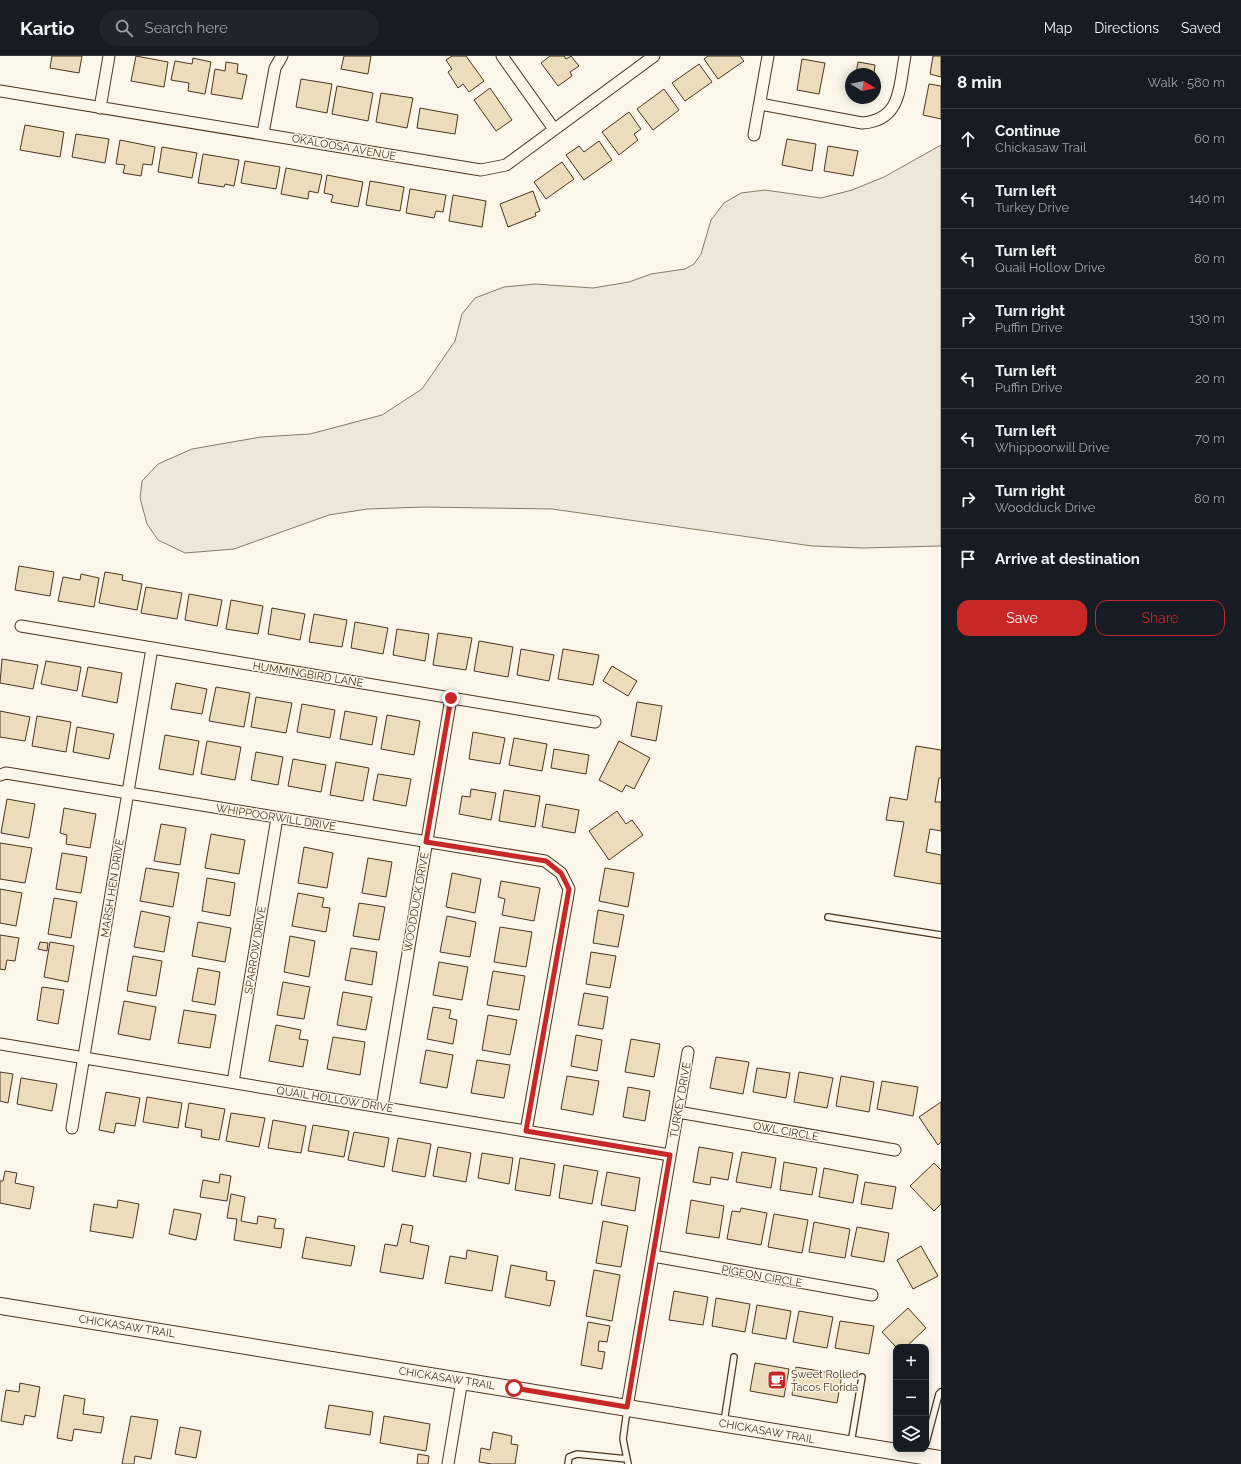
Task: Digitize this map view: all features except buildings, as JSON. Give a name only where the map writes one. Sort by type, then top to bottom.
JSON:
[{"type":"street","points":[[100,108],[108,56]]},
{"type":"street","points":[[263,133],[275,68],[282,56]]},
{"type":"street","points":[[502,56],[554,129]]},
{"type":"street","name":"OKALOOSA AVENUE","points":[[0,91],[481,170],[506,165],[654,56]]},
{"type":"street","points":[[754,135],[768,56]]},
{"type":"street","points":[[760,104],[862,123],[874,122],[888,114],[896,103],[905,56]]},
{"type":"street","name":"HUMMINGBIRD LANE","points":[[21,626],[595,722]]},
{"type":"street","name":"MARSH HEN DRIVE","points":[[72,1128],[152,648]]},
{"type":"street","name":"WOODDUCK DRIVE","points":[[382,1107],[451,698]]},
{"type":"street","name":"WHIPPOORWILL DRIVE","points":[[3,774],[546,861],[561,873],[569,889],[526,1131]]},
{"type":"street","name":"SPARROW DRIVE","points":[[233,1082],[277,818]]},
{"type":"street","name":"QUAIL HOLLOW DRIVE","points":[[0,1044],[670,1155]]},
{"type":"street","name":"TURKEY DRIVE","points":[[627,1407],[688,1052]]},
{"type":"street","name":"OWL CIRCLE","points":[[678,1112],[895,1150]]},
{"type":"street","name":"PIGEON CIRCLE","points":[[653,1256],[872,1295]]},
{"type":"street","name":"CHICKASAW TRAIL","points":[[0,1306],[941,1459]]},
{"type":"street","points":[[448,1464],[462,1380]]},
{"type":"lane","points":[[828,917],[941,936]]},
{"type":"lane","points":[[724,1424],[734,1357]]},
{"type":"lane","points":[[851,1445],[862,1377]]},
{"type":"lane","points":[[923,1455],[941,1392]]},
{"type":"lane","points":[[568,1464],[569,1457],[577,1454],[628,1461],[623,1439],[627,1407]]},
{"type":"shaded area","points":[[941,145],[941,546],[863,548],[812,546],[552,509],[424,507],[367,509],[329,515],[234,549],[185,553],[158,540],[147,524],[140,498],[142,481],[158,464],[192,449],[261,437],[310,434],[382,415],[422,389],[455,341],[462,314],[475,298],[504,287],[535,284],[593,288],[629,282],[651,274],[685,269],[694,264],[701,254],[711,220],[724,203],[741,193],[765,190],[821,198],[852,190],[884,177]]},
{"type":"place","name":"Sweet Rolled Tacos Florida","points":[[777,1380]]},
{"type":"route","points":[[451,698],[426,842],[546,861],[561,873],[569,889],[526,1131],[670,1155],[627,1407],[514,1388]]}]
